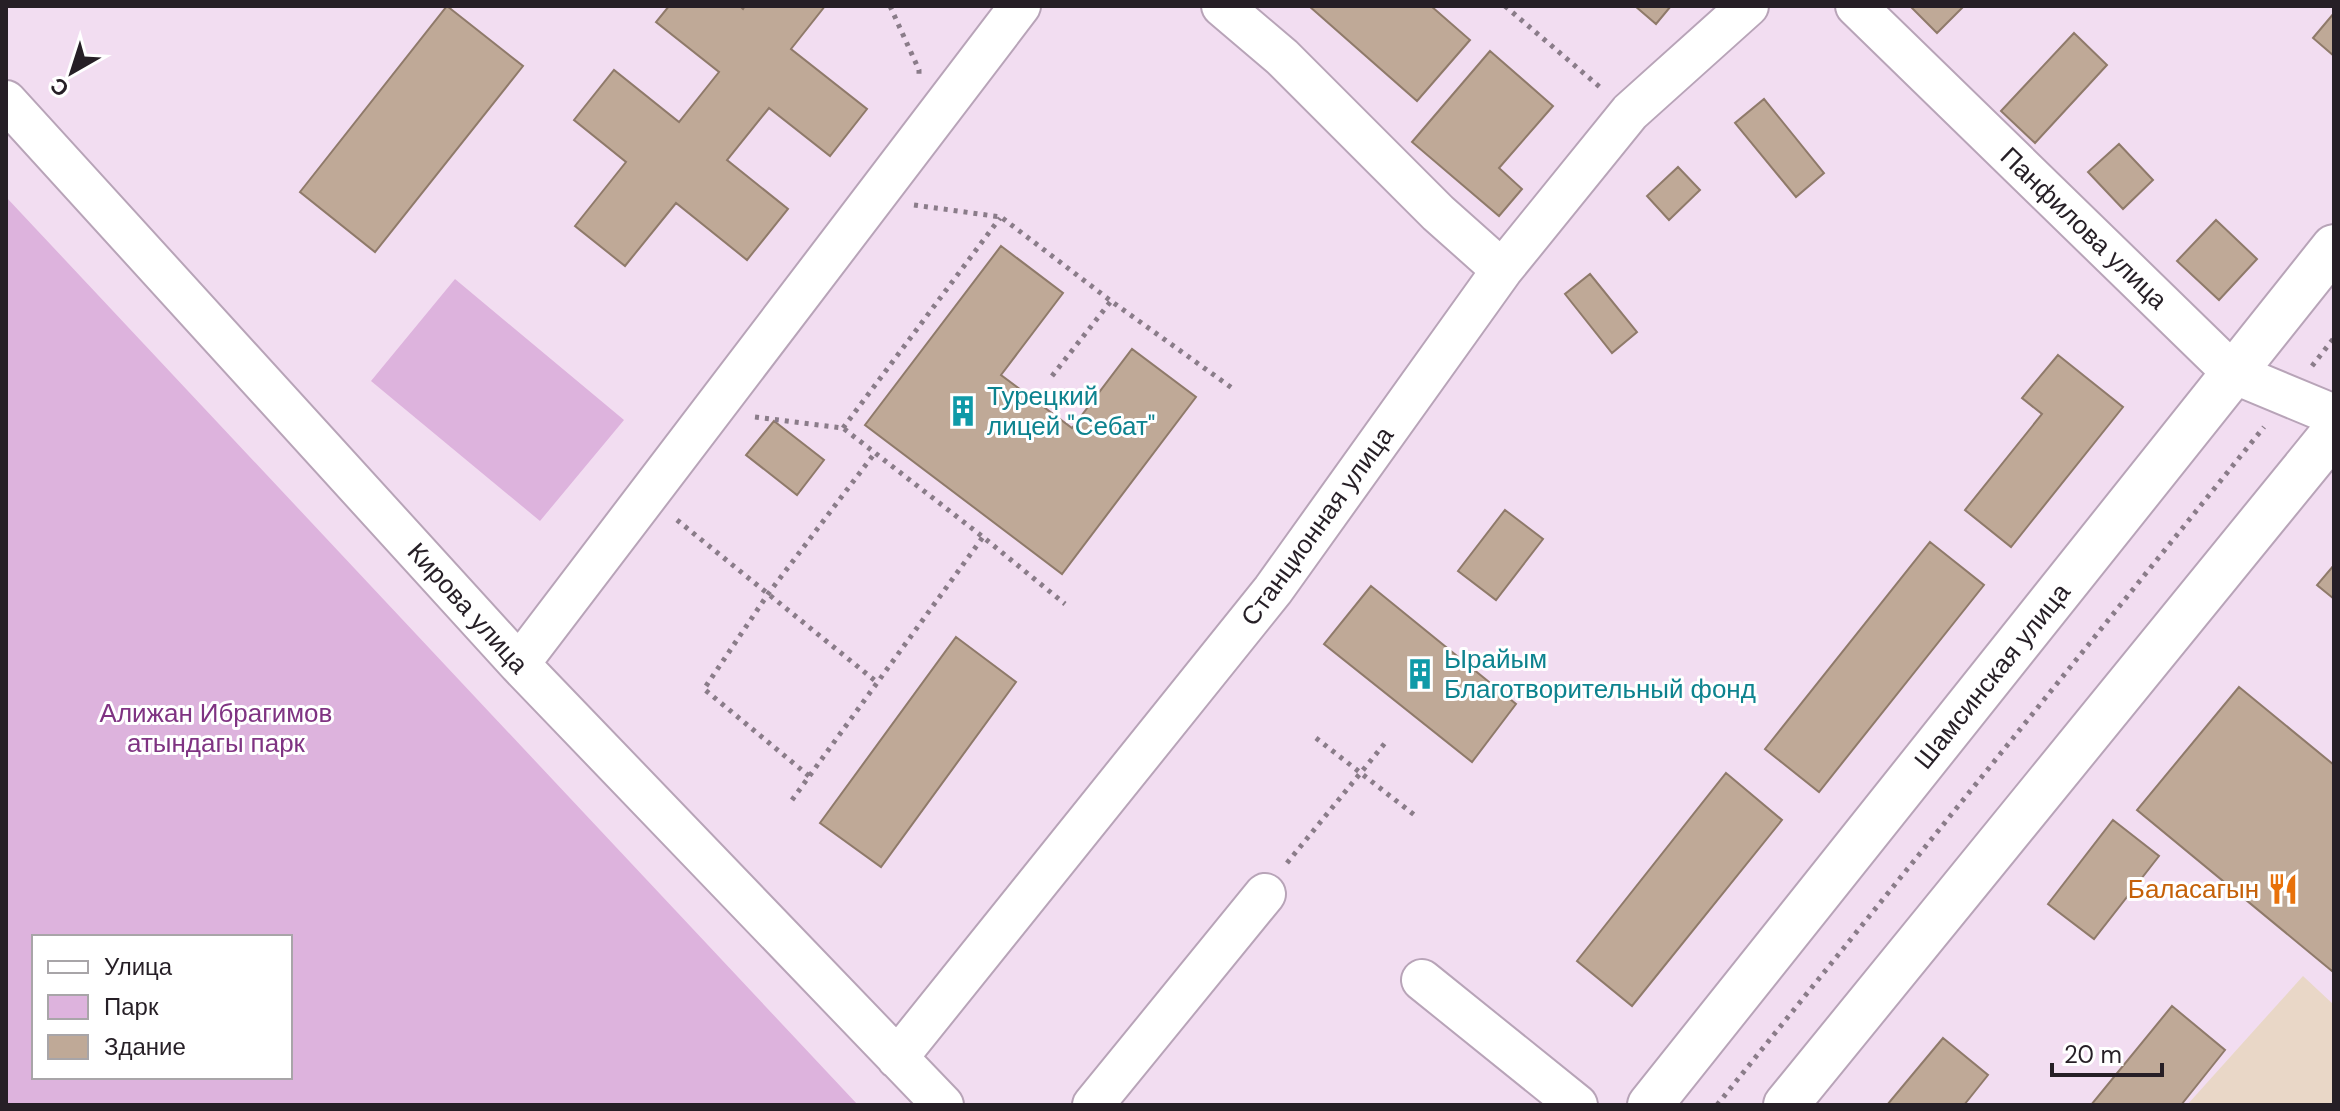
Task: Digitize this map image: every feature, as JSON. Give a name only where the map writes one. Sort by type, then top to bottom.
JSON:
[{"type":"main road","name":"Шамсинская улица","points":[[1650,1105],[2334,247]]},
{"type":"main road","points":[[1786,1105],[2334,432]]},
{"type":"street","points":[[519,664],[1020,6]]},
{"type":"street","points":[[1222,6],[1282,57],[1438,213],[1502,270]]},
{"type":"street","name":"Станционная улица","points":[[897,1058],[1273,590],[1502,270],[1630,112],[1748,6]]},
{"type":"street","name":"Панфилова улица","points":[[1856,6],[2233,373],[2334,415]]},
{"type":"street","name":"Кирова улица","points":[[6,101],[519,664],[943,1105]]},
{"type":"street","points":[[1093,1105],[1265,894]]},
{"type":"street","points":[[1422,980],[1577,1105]]},
{"type":"path","points":[[890,6],[919,70],[920,137]]},
{"type":"path","points":[[1505,6],[1630,112]]},
{"type":"path","points":[[873,199],[1001,217],[1232,388]]},
{"type":"path","points":[[843,428],[1001,217]]},
{"type":"path","points":[[1052,376],[1111,301]]},
{"type":"path","points":[[1717,1105],[2334,338]]},
{"type":"path","points":[[711,412],[843,428],[1065,604]]},
{"type":"path","points":[[809,776],[704,689],[768,594],[874,454]]},
{"type":"path","points":[[647,496],[878,683]]},
{"type":"path","points":[[792,800],[983,537]]},
{"type":"path","points":[[1316,738],[1417,817]]},
{"type":"path","points":[[1265,894],[1295,850],[1385,743]]},
{"type":"shaded area","points":[[2303,976],[2334,1005],[2334,1105],[2187,1105]]},
{"type":"green space","name":"Алижан Ибрагимов атындагы парк","points":[[6,197],[858,1105],[6,1105]]},
{"type":"green space","points":[[455,279],[624,420],[540,521],[371,381]]},
{"type":"building","points":[[447,6],[523,66],[375,252],[300,192]]},
{"type":"building","points":[[669,6],[740,6],[743,9],[745,6],[825,6],[791,49],[867,109],[830,156],[769,108],[727,160],[788,209],[747,260],[676,203],[625,266],[575,226],[626,162],[574,120],[614,70],[679,122],[719,72],[656,22]]},
{"type":"building","points":[[1309,6],[1431,6],[1470,40],[1417,101]]},
{"type":"building","points":[[1635,6],[1671,6],[1656,24]]},
{"type":"building","points":[[1910,6],[1962,6],[1963,7],[1937,33]]},
{"type":"building","points":[[2334,13],[2334,56],[2313,38]]},
{"type":"building","points":[[2074,33],[2107,65],[2035,143],[2001,111]]},
{"type":"building","points":[[1490,51],[1553,106],[1499,168],[1522,189],[1499,216],[1412,142]]},
{"type":"building","points":[[1764,99],[1824,173],[1796,197],[1735,123]]},
{"type":"building","points":[[2119,144],[2153,180],[2123,209],[2088,172]]},
{"type":"building","points":[[1678,167],[1700,190],[1669,220],[1647,196]]},
{"type":"building","points":[[2216,220],[2257,259],[2219,300],[2177,261]]},
{"type":"building","name":"Турецкий лицей \"Себат\"","points":[[1001,246],[1063,293],[1001,375],[1072,428],[1132,349],[1196,397],[1062,574],[865,425]]},
{"type":"building","points":[[1590,274],[1637,332],[1612,353],[1565,294]]},
{"type":"building","points":[[2058,355],[2123,407],[2011,547],[1965,510],[2042,414],[2022,398]]},
{"type":"building","points":[[774,421],[824,460],[797,495],[746,455]]},
{"type":"building","points":[[1505,510],[1543,539],[1496,600],[1458,571]]},
{"type":"building","points":[[1930,542],[1984,585],[1819,792],[1765,749]]},
{"type":"building","points":[[2334,565],[2334,599],[2317,585]]},
{"type":"building","name":"Ырайым Благотворительный фонд","points":[[1371,586],[1516,704],[1472,762],[1324,644]]},
{"type":"building","points":[[956,637],[1016,682],[881,867],[820,823]]},
{"type":"building","name":"Баласагын","points":[[2239,687],[2334,765],[2332,971],[2137,810]]},
{"type":"building","points":[[1726,773],[1782,820],[1632,1006],[1577,961]]},
{"type":"building","points":[[2113,820],[2159,856],[2094,939],[2048,904]]},
{"type":"building","points":[[2172,1006],[2225,1050],[2181,1105],[2091,1105]]},
{"type":"building","points":[[1943,1038],[1988,1075],[1964,1105],[1887,1105]]},
{"type":"place","name":"Турецкий лицей \"Себат\"","points":[[963,411]]},
{"type":"place","name":"Ырайым Благотворительный фонд","points":[[1420,674]]},
{"type":"place","name":"Баласагын","points":[[2283,889]]}]
